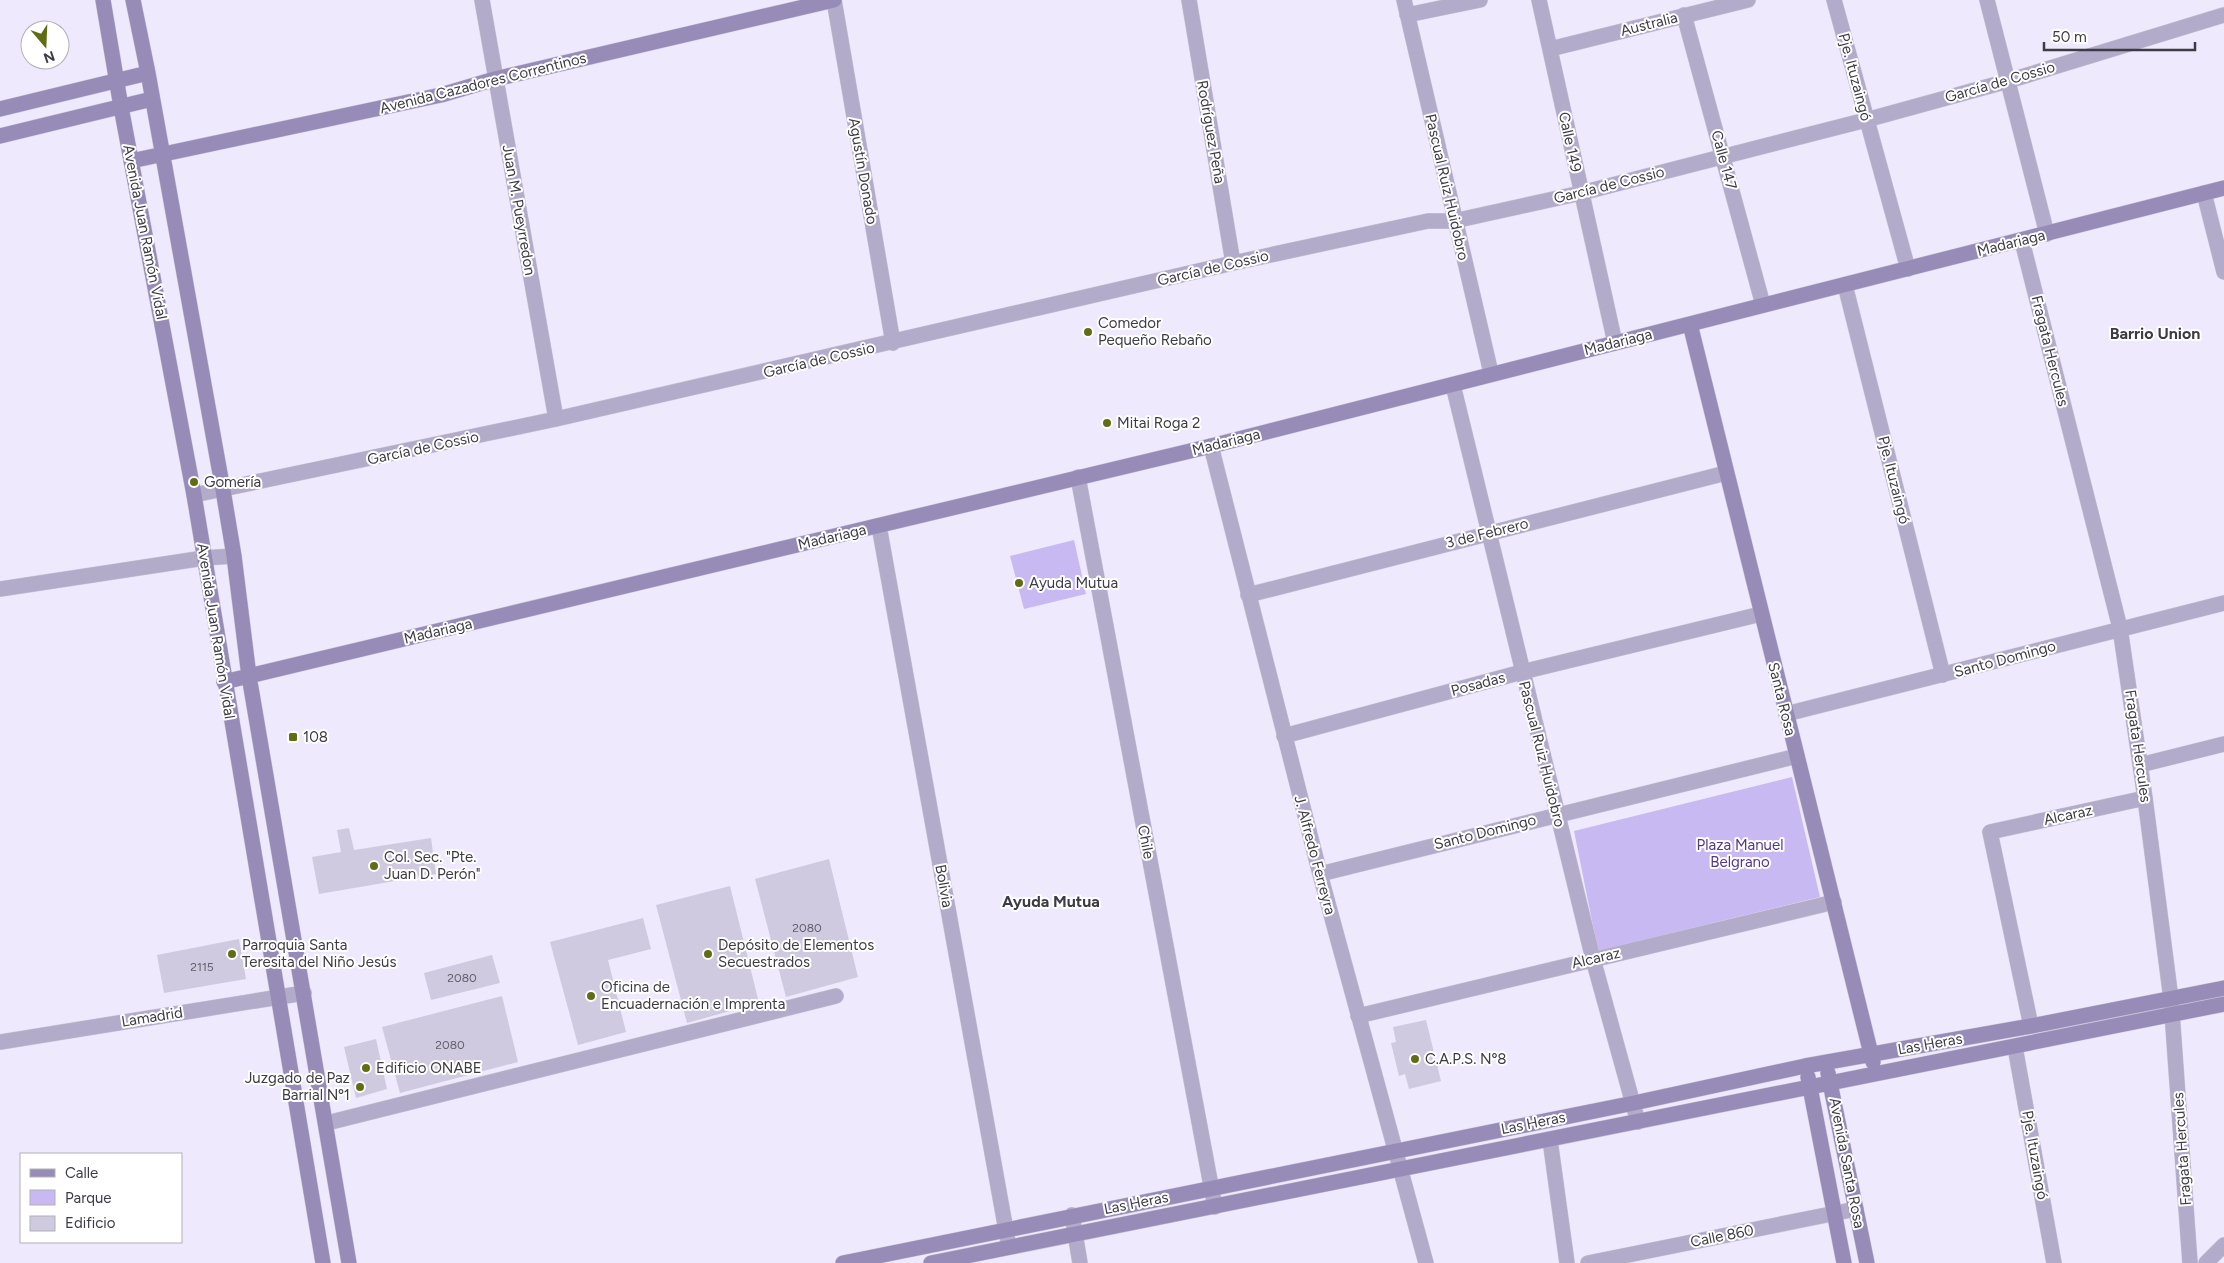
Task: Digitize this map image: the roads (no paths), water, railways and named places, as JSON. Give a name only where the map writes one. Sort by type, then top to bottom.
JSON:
[{"type":"main road","name":"Avenida Juan Ramón Vidal","points":[[103,0],[118,80],[121,107],[194,495],[323,1263]]},
{"type":"main road","name":"Avenida Juan Ramón Vidal","points":[[133,0],[148,73],[223,490],[234,556],[249,676],[327,1123],[349,1263]]},
{"type":"main road","name":"Avenida Cazadores Correntinos","points":[[132,162],[441,95],[495,79],[834,0]]},
{"type":"main road","points":[[0,109],[148,73]]},
{"type":"main road","points":[[0,136],[152,98]]},
{"type":"main road","name":"Madariaga","points":[[224,682],[1212,446],[1453,385],[1491,373],[2224,188]]},
{"type":"main road","name":"Santa Rosa","points":[[1690,324],[1876,1073]]},
{"type":"main road","name":"Las Heras","points":[[843,1263],[1072,1215],[1634,1103],[1805,1066],[2031,1026],[2224,988]]},
{"type":"main road","name":"Las Heras","points":[[931,1263],[2224,1004]]},
{"type":"main road","name":"Avenida Santa Rosa","points":[[1826,1062],[1867,1263]]},
{"type":"main road","name":"Avenida Santa Rosa","points":[[1805,1066],[1844,1263]]},
{"type":"street","name":"Juan M. Pueyrredon","points":[[482,0],[556,420]]},
{"type":"street","name":"Agustín Donado","points":[[834,0],[893,343]]},
{"type":"street","name":"Rodríguez Peña","points":[[1189,0],[1233,263]]},
{"type":"street","points":[[1405,8],[1480,0]]},
{"type":"street","name":"Calle 149","points":[[1540,0],[1615,343]]},
{"type":"street","name":"Australia","points":[[1550,49],[1684,16],[1707,5],[1748,0]]},
{"type":"street","name":"Pje. Ituzaingó","points":[[1834,0],[1908,269]]},
{"type":"street","points":[[1987,0],[2047,234]]},
{"type":"street","name":"Pascual Ruiz Huidobro","points":[[1405,8],[1491,373]]},
{"type":"street","name":"García de Cossio","points":[[194,495],[556,420],[1233,263],[1428,221],[1454,221],[1581,193],[1723,155],[1866,120],[2008,81],[2224,15]]},
{"type":"street","name":"Calle 147","points":[[1684,16],[1763,305]]},
{"type":"street","points":[[2204,193],[2224,272]]},
{"type":"street","name":"Fragata Hercules","points":[[2022,240],[2120,628],[2146,798],[2171,999],[2190,1263]]},
{"type":"street","name":"Pje. Ituzaingó","points":[[1845,285],[1943,675]]},
{"type":"street","name":"Pascual Ruiz Huidobro","points":[[1453,385],[1593,959],[1638,1122]]},
{"type":"street","name":"J. Alfredo Ferreyra","points":[[1212,446],[1248,595],[1320,874],[1402,1169],[1426,1263]]},
{"type":"street","name":"3 de Febrero","points":[[1248,595],[1726,473]]},
{"type":"street","name":"Chile","points":[[1078,477],[1214,1207]]},
{"type":"street","name":"Bolivia","points":[[879,526],[1009,1247]]},
{"type":"street","points":[[0,590],[204,558],[234,556]]},
{"type":"street","name":"Santo Domingo","points":[[1786,714],[2224,603]]},
{"type":"street","name":"Posadas","points":[[1284,736],[1522,672],[1761,614]]},
{"type":"street","points":[[2140,765],[2224,744]]},
{"type":"street","name":"Santo Domingo","points":[[1320,874],[1796,756]]},
{"type":"street","name":"Alcaraz","points":[[2031,1026],[1990,832],[2146,798]]},
{"type":"street","name":"Alcaraz","points":[[1358,1016],[1834,902]]},
{"type":"street","name":"Lamadrid","points":[[0,1042],[304,993]]},
{"type":"street","points":[[327,1123],[836,996]]},
{"type":"street","name":"Pje. Ituzaingó","points":[[2016,1047],[2054,1263]]},
{"type":"street","points":[[1550,1140],[1567,1263]]},
{"type":"street","name":"Calle 860","points":[[1588,1263],[1856,1209]]},
{"type":"street","points":[[1072,1215],[1080,1263]]},
{"type":"street","points":[[2206,1263],[2224,1245]]},
{"type":"place","name":"Comedor Pequeño Rebaño","points":[[1088,332]]},
{"type":"place","name":"Mitai Roga 2","points":[[1107,423]]},
{"type":"place","name":"Gomería","points":[[194,482]]},
{"type":"place","name":"Ayuda Mutua","points":[[1019,583]]},
{"type":"place","name":"108","points":[[293,737]]},
{"type":"place","name":"Col. Sec. \"Pte. Juan D. Perón\"","points":[[374,866]]},
{"type":"place","name":"Parroquia Santa Teresita del Niño Jesús","points":[[232,954]]},
{"type":"place","name":"Depósito de Elementos Secuestrados","points":[[708,954]]},
{"type":"place","name":"Oficina de Encuadernación e Imprenta","points":[[591,996]]},
{"type":"place","name":"C.A.P.S. Nº8","points":[[1415,1059]]},
{"type":"place","name":"Edificio ONABE","points":[[366,1068]]},
{"type":"place","name":"Juzgado de Paz Barrial Nº1","points":[[360,1087]]},
{"type":"district","name":"Barrio Union","points":[[2155,333]]},
{"type":"district","name":"Ayuda Mutua","points":[[1051,901]]},
{"type":"park label","name":"Plaza Manuel Belgrano","points":[[1740,854]]}]
